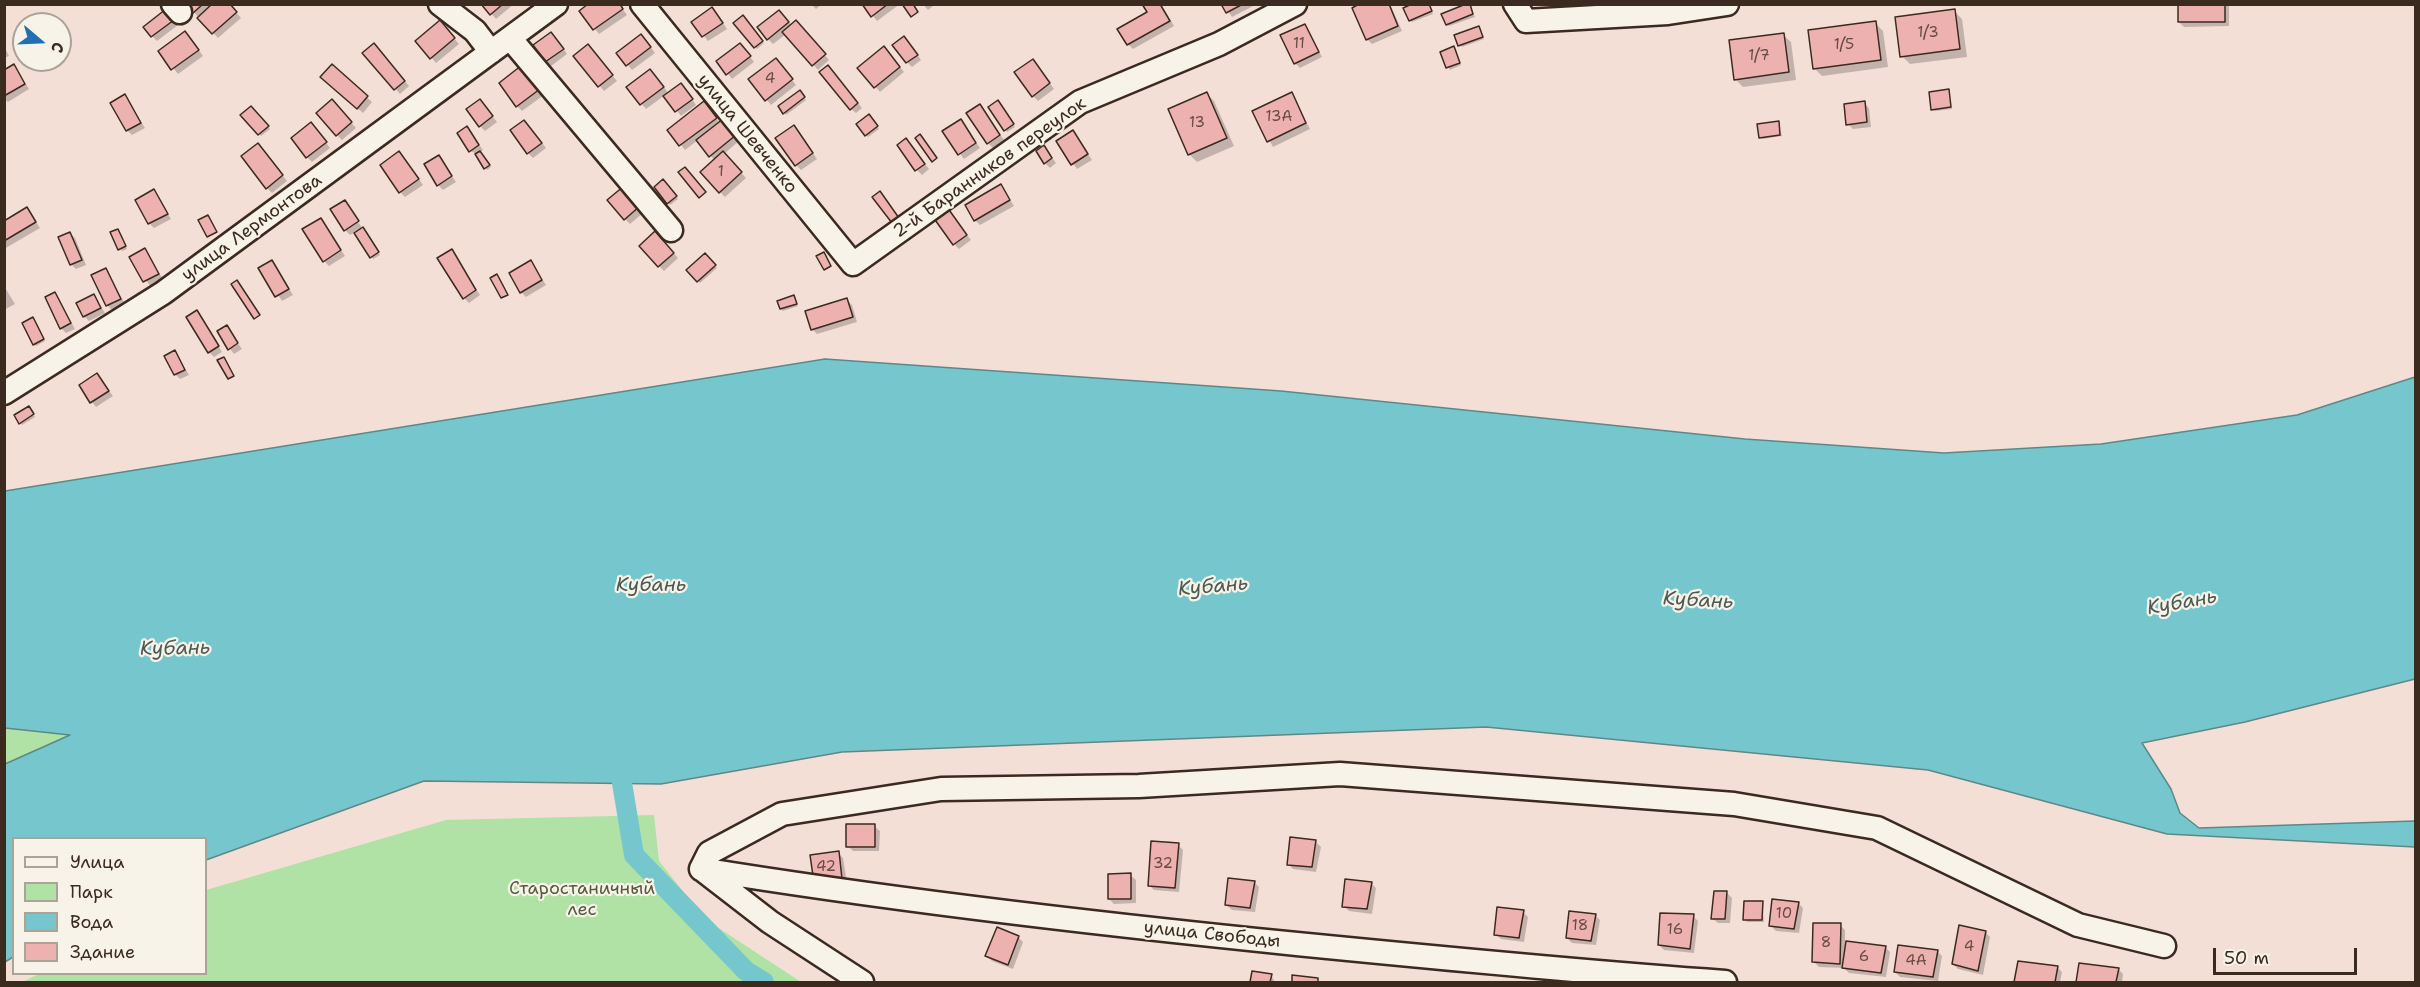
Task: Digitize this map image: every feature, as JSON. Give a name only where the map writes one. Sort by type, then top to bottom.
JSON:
[{"type":"street","points":[[440,4],[475,31],[491,52]]},
{"type":"street","name":"улица Лермонтова","points":[[4,393],[163,293],[556,4]]},
{"type":"street","name":"улица Шевченко","points":[[642,4],[853,264]]},
{"type":"street","name":"2-й Баранников переулок","points":[[853,264],[1080,102],[1219,44],[1295,4]]},
{"type":"street","points":[[1515,4],[1526,21],[1668,13],[1727,4]]},
{"type":"street","points":[[510,38],[671,230]]},
{"type":"street","points":[[862,982],[770,922],[701,869],[708,853],[782,814],[930,791],[1139,786],[1340,774],[1734,804],[1877,828],[2078,925],[2164,946]]},
{"type":"street","name":"улица Свободы","points":[[701,869],[844,892],[1570,977],[1725,982]]},
{"type":"green space","points":[[5,728],[71,735],[5,764]]},
{"type":"green space","name":"Старостаничный лес","points":[[654,815],[659,861],[705,919],[801,982],[22,982],[37,975],[207,975],[207,890],[446,820]]},
{"type":"water","name":"Кубань","points":[[825,359],[1281,391],[1745,439],[1944,453],[2101,444],[2297,415],[2415,377],[2415,679],[2245,722],[2142,743],[2171,789],[2180,813],[2199,828],[2415,821],[2415,847],[2167,834],[1928,770],[1486,727],[842,752],[661,784],[424,781],[207,860],[207,837],[12,837],[12,958],[5,962],[5,764],[70,735],[5,728],[5,491]]},
{"type":"building","points":[[185,4],[203,4],[192,14]]},
{"type":"building","points":[[212,4],[230,4],[237,12],[212,34],[197,18]]},
{"type":"building","points":[[481,4],[503,4],[490,15]]},
{"type":"building","points":[[588,4],[620,4],[623,9],[593,30],[579,11]]},
{"type":"building","points":[[862,4],[888,4],[871,17]]},
{"type":"building","points":[[902,4],[913,4],[918,12],[911,17]]},
{"type":"building","points":[[1142,4],[1160,4],[1170,21],[1127,45],[1117,29],[1147,12]]},
{"type":"building","points":[[1221,4],[1243,4],[1226,13]]},
{"type":"building","points":[[1359,4],[1389,4],[1398,26],[1366,40],[1352,8]]},
{"type":"building","points":[[1412,4],[1429,4],[1432,11],[1409,21],[1403,8]]},
{"type":"building","points":[[1470,4],[1473,14],[1446,25],[1441,14]]},
{"type":"building","points":[[2178,4],[2225,4],[2225,22],[2178,22]]},
{"type":"building","points":[[712,7],[723,23],[702,37],[691,22]]},
{"type":"building","points":[[166,9],[174,20],[151,37],[143,27]]},
{"type":"building","points":[[1955,9],[1960,49],[1900,57],[1895,17]]},
{"type":"building","points":[[779,10],[789,22],[767,40],[757,27]]},
{"type":"building","points":[[743,15],[763,41],[754,48],[733,23]]},
{"type":"building","points":[[440,20],[455,38],[430,59],[415,41]]},
{"type":"building","points":[[796,20],[826,54],[812,66],[782,32]]},
{"type":"building","points":[[1876,21],[1881,60],[1813,69],[1808,30]]},
{"type":"building","points":[[1305,24],[1319,52],[1294,64],[1280,35]]},
{"type":"building","points":[[1479,26],[1483,37],[1458,46],[1454,35]]},
{"type":"building","points":[[185,31],[199,50],[171,70],[158,51]]},
{"type":"building","points":[[551,32],[564,49],[545,62],[533,45]]},
{"type":"building","points":[[1784,33],[1789,72],[1734,80],[1729,40]]},
{"type":"building","points":[[641,34],[651,47],[626,66],[616,53]]},
{"type":"building","points":[[904,36],[918,55],[906,63],[892,45]]},
{"type":"building","points":[[374,43],[405,81],[394,90],[362,53]]},
{"type":"building","points":[[740,43],[751,56],[726,75],[716,61]]},
{"type":"building","points":[[588,44],[613,75],[598,87],[573,56]]},
{"type":"building","points":[[884,46],[900,67],[874,88],[857,68]]},
{"type":"building","points":[[1454,46],[1460,63],[1446,68],[1440,52]]},
{"type":"building","points":[[776,58],[793,79],[765,101],[748,79]]},
{"type":"building","points":[[1033,59],[1050,83],[1032,97],[1014,72]]},
{"type":"building","points":[[332,64],[368,96],[357,109],[320,77]]},
{"type":"building","points":[[12,65],[12,72],[18,72],[25,84],[4,96],[4,70]]},
{"type":"building","points":[[522,65],[540,89],[516,107],[499,83]]},
{"type":"building","points":[[828,65],[858,103],[850,110],[819,72]]},
{"type":"building","points":[[650,69],[664,87],[640,105],[626,87]]},
{"type":"building","points":[[681,83],[693,99],[675,112],[663,96]]},
{"type":"building","points":[[1949,89],[1951,107],[1931,110],[1929,92]]},
{"type":"building","points":[[800,90],[805,97],[783,114],[778,106]]},
{"type":"building","points":[[1207,92],[1227,138],[1188,155],[1168,109]]},
{"type":"building","points":[[1292,92],[1306,123],[1267,142],[1252,111]]},
{"type":"building","points":[[125,94],[141,123],[126,131],[110,103]]},
{"type":"building","points":[[332,99],[352,122],[336,136],[316,113]]},
{"type":"building","points":[[480,99],[493,116],[479,127],[466,109]]},
{"type":"building","points":[[998,100],[1014,124],[1004,131],[988,107]]},
{"type":"building","points":[[704,101],[717,118],[679,146],[667,130]]},
{"type":"building","points":[[1865,101],[1867,122],[1846,125],[1844,104]]},
{"type":"building","points":[[980,104],[1000,135],[987,144],[966,113]]},
{"type":"building","points":[[251,106],[269,126],[258,135],[240,115]]},
{"type":"building","points":[[869,114],[878,126],[865,136],[856,124]]},
{"type":"building","points":[[723,119],[736,135],[709,157],[696,140]]},
{"type":"building","points":[[961,119],[976,143],[958,155],[942,131]]},
{"type":"building","points":[[524,120],[542,143],[527,154],[510,130]]},
{"type":"building","points":[[1779,121],[1780,135],[1759,138],[1757,124]]},
{"type":"building","points":[[311,122],[327,142],[306,158],[291,138]]},
{"type":"building","points":[[794,125],[813,153],[795,166],[775,138]]},
{"type":"building","points":[[467,126],[479,145],[469,152],[457,133]]},
{"type":"building","points":[[1073,130],[1088,154],[1071,165],[1056,141]]},
{"type":"building","points":[[920,134],[937,158],[932,162],[915,138]]},
{"type":"building","points":[[906,138],[925,164],[915,171],[897,145]]},
{"type":"building","points":[[258,143],[283,175],[266,189],[241,156]]},
{"type":"building","points":[[1044,145],[1052,158],[1044,164],[1036,151]]},
{"type":"building","points":[[399,151],[419,179],[399,193],[380,165]]},
{"type":"building","points":[[480,151],[490,165],[484,169],[475,154]]},
{"type":"building","points":[[723,151],[742,172],[719,193],[700,172]]},
{"type":"building","points":[[439,155],[452,176],[437,186],[424,164]]},
{"type":"building","points":[[685,167],[706,192],[699,198],[678,172]]},
{"type":"building","points":[[663,179],[677,196],[667,204],[654,187]]},
{"type":"building","points":[[1001,184],[1010,200],[974,221],[965,205]]},
{"type":"building","points":[[624,186],[640,206],[624,220],[607,200]]},
{"type":"building","points":[[154,189],[168,214],[148,224],[135,200]]},
{"type":"building","points":[[880,191],[899,218],[892,223],[872,197]]},
{"type":"building","points":[[345,200],[359,221],[344,231],[330,209]]},
{"type":"building","points":[[27,207],[36,222],[4,241],[4,221]]},
{"type":"building","points":[[947,207],[967,235],[953,245],[933,217]]},
{"type":"building","points":[[208,215],[217,232],[207,237],[198,220]]},
{"type":"building","points":[[321,218],[341,250],[323,262],[302,229]]},
{"type":"building","points":[[363,227],[379,252],[370,258],[354,233]]},
{"type":"building","points":[[118,229],[126,246],[118,250],[110,232]]},
{"type":"building","points":[[655,231],[674,253],[658,267],[639,246]]},
{"type":"building","points":[[70,232],[82,260],[70,265],[58,237]]},
{"type":"building","points":[[145,248],[159,274],[143,282],[129,257]]},
{"type":"building","points":[[452,249],[476,290],[463,299],[437,258]]},
{"type":"building","points":[[824,252],[831,266],[824,270],[816,256]]},
{"type":"building","points":[[705,253],[716,265],[697,282],[686,270]]},
{"type":"building","points":[[272,260],[289,289],[275,297],[258,268]]},
{"type":"building","points":[[531,260],[542,280],[520,293],[509,273]]},
{"type":"building","points":[[106,268],[121,299],[106,306],[91,275]]},
{"type":"building","points":[[497,274],[508,295],[501,298],[490,278]]},
{"type":"building","points":[[237,280],[260,315],[254,319],[231,284]]},
{"type":"building","points":[[55,292],[71,323],[60,329],[45,297]]},
{"type":"building","points":[[94,294],[101,308],[83,317],[76,303]]},
{"type":"building","points":[[794,295],[797,304],[780,309],[777,301]]},
{"type":"building","points":[[847,298],[853,317],[811,330],[805,311]]},
{"type":"building","points":[[197,310],[219,346],[208,353],[186,317]]},
{"type":"building","points":[[33,317],[44,339],[33,345],[22,323]]},
{"type":"building","points":[[227,325],[238,343],[228,350],[217,331]]},
{"type":"building","points":[[175,350],[185,370],[174,375],[164,356]]},
{"type":"building","points":[[224,357],[234,376],[228,379],[217,360]]},
{"type":"building","points":[[97,373],[109,391],[90,403],[79,385]]},
{"type":"building","points":[[29,406],[34,414],[19,424],[14,415]]},
{"type":"building","points":[[846,824],[875,824],[875,847],[846,847]]},
{"type":"building","points":[[1290,837],[1316,840],[1312,867],[1287,865]]},
{"type":"building","points":[[1151,841],[1179,843],[1175,888],[1148,886]]},
{"type":"building","points":[[839,851],[842,879],[814,883],[810,855]]},
{"type":"building","points":[[1131,873],[1131,899],[1108,899],[1108,874]]},
{"type":"building","points":[[1228,878],[1255,881],[1250,908],[1225,905]]},
{"type":"building","points":[[1345,879],[1372,882],[1367,909],[1342,907]]},
{"type":"building","points":[[1714,891],[1727,891],[1725,919],[1711,919]]},
{"type":"building","points":[[1772,899],[1799,902],[1794,929],[1769,926]]},
{"type":"building","points":[[1744,901],[1763,901],[1762,920],[1743,920]]},
{"type":"building","points":[[1497,907],[1524,910],[1519,938],[1494,935]]},
{"type":"building","points":[[1569,911],[1596,914],[1591,941],[1566,938]]},
{"type":"building","points":[[1660,913],[1694,914],[1690,949],[1658,945]]},
{"type":"building","points":[[1813,923],[1841,923],[1840,964],[1812,962]]},
{"type":"building","points":[[1959,925],[1986,931],[1978,971],[1952,964]]},
{"type":"building","points":[[997,927],[1019,936],[1008,965],[985,956]]},
{"type":"building","points":[[1846,941],[1886,946],[1881,973],[1842,968]]},
{"type":"building","points":[[1898,945],[1938,950],[1933,977],[1894,972]]},
{"type":"building","points":[[2018,961],[2058,966],[2055,982],[2014,982]]},
{"type":"building","points":[[2079,963],[2119,968],[2116,982],[2076,982]]},
{"type":"building","points":[[1252,971],[1272,974],[1270,982],[1250,982]]},
{"type":"building","points":[[1292,975],[1318,978],[1318,982],[1292,982]]},
{"type":"waterway","points":[[622,783],[634,855],[746,971],[764,982]]}]
